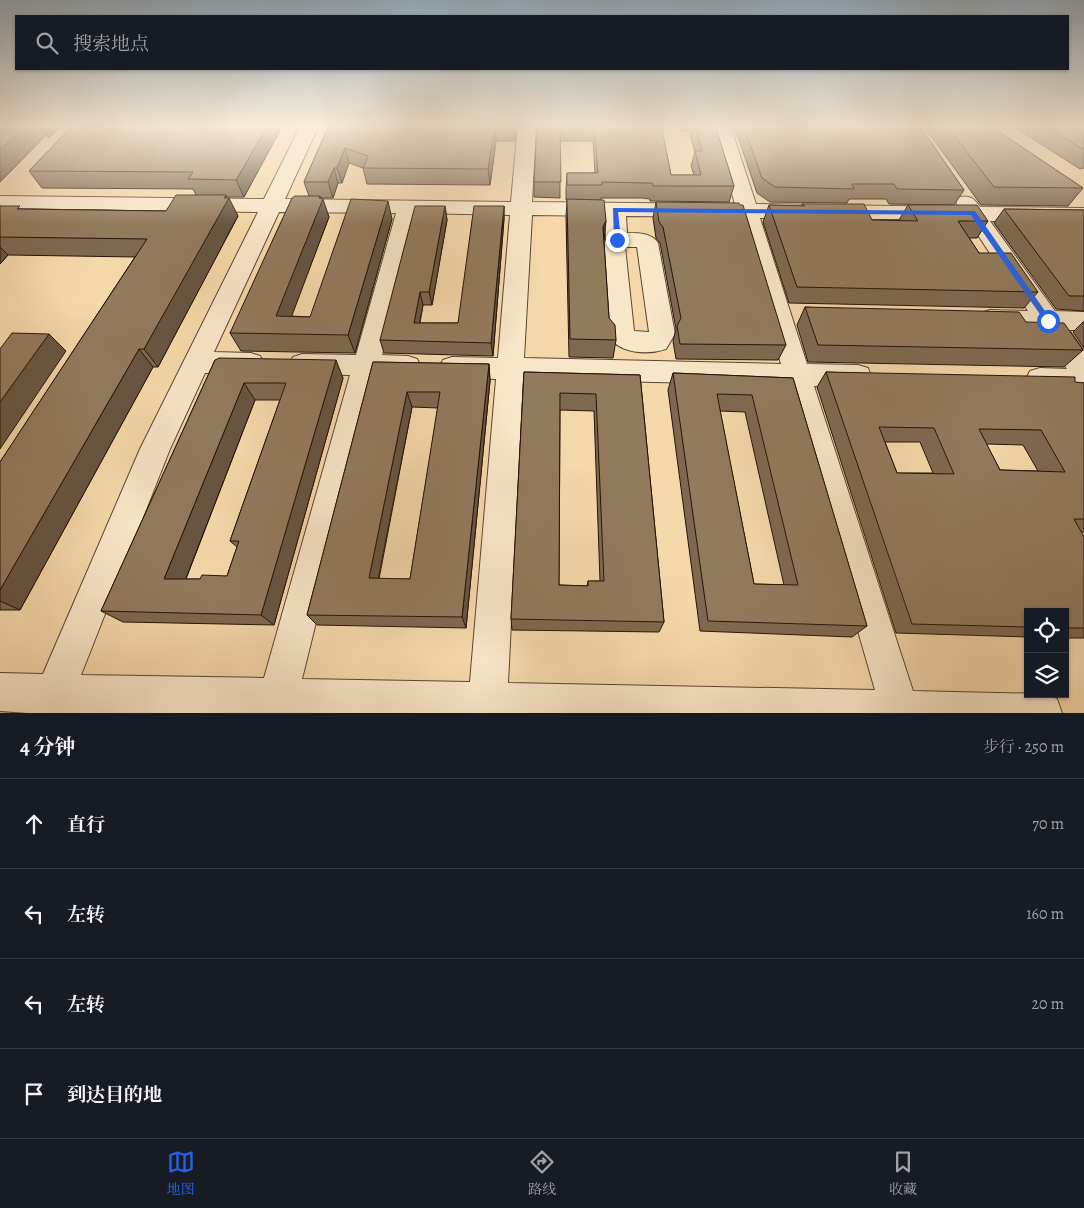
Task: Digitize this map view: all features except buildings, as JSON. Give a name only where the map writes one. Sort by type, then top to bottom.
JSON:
[{"type":"street","points":[[50,703],[155,449],[295,158]]},
{"type":"street","points":[[488,702],[525,158]]},
{"type":"street","points":[[731,158],[747,211],[789,315],[797,374],[900,710]]},
{"type":"street","points":[[956,189],[1084,372]]},
{"type":"street","points":[[0,202],[1084,215]]},
{"type":"street","points":[[278,698],[408,207]]},
{"type":"street","points":[[615,210],[617,240]]},
{"type":"street","points":[[968,319],[1084,321]]},
{"type":"street","points":[[197,362],[886,376]]},
{"type":"street","points":[[1015,379],[1084,380]]},
{"type":"street","points":[[0,692],[50,703],[278,698],[1043,713]]},
{"type":"route","points":[[617,240],[615,210],[973,213],[1048,321]]}]
